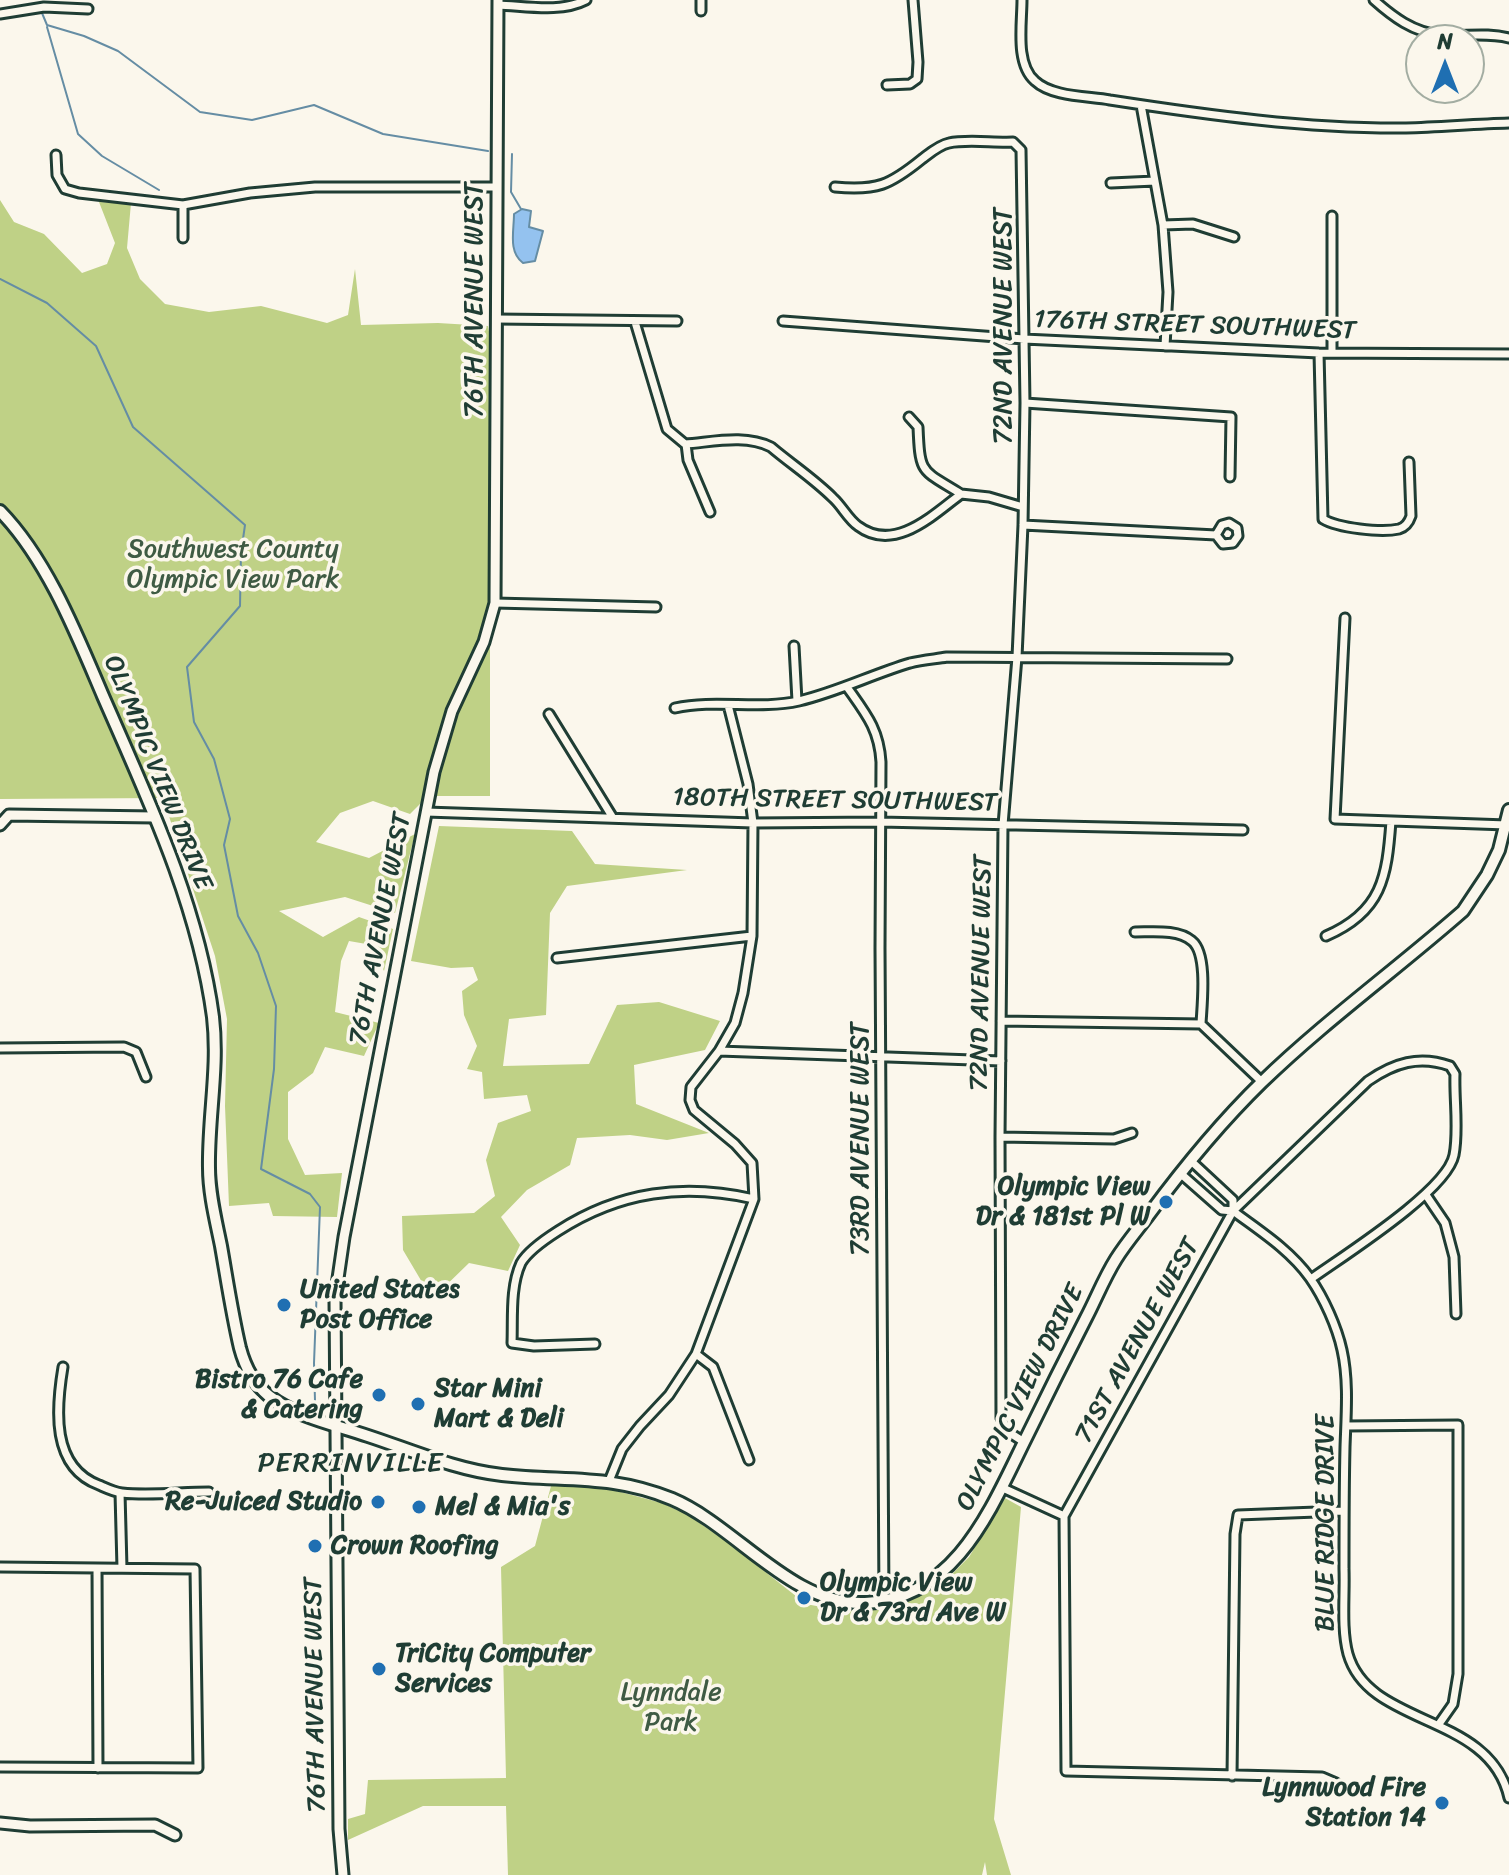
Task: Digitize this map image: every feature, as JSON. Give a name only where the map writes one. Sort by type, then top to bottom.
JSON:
[{"type":"main road","name":"OLYMPIC VIEW DRIVE","points":[[0,511],[33,556],[71,625],[179,878],[210,1000],[216,1077],[209,1157],[210,1185],[241,1354],[251,1377],[267,1394],[287,1406],[450,1463],[492,1474],[609,1481],[652,1492],[700,1513],[776,1569],[818,1594],[849,1602],[884,1600],[923,1586],[971,1543],[1003,1488],[1115,1260],[1190,1160],[1262,1082],[1463,911],[1499,850],[1509,810]]},
{"type":"street","points":[[498,2],[563,7],[576,6],[586,0]]},
{"type":"street","points":[[701,0],[701,11]]},
{"type":"street","points":[[887,85],[910,84],[917,79],[913,0]]},
{"type":"street","points":[[1022,0],[1023,55],[1027,73],[1037,84],[1060,92],[1141,105],[1363,127],[1509,123]]},
{"type":"street","points":[[1374,0],[1398,20],[1438,35],[1499,35],[1509,38]]},
{"type":"street","name":"76TH AVENUE WEST","points":[[343,1875],[339,1829],[335,1299],[434,772],[452,711],[484,642],[495,603],[498,2]]},
{"type":"street","points":[[0,14],[44,7],[88,9]]},
{"type":"street","points":[[1141,105],[1163,225],[1168,292],[1165,346]]},
{"type":"street","name":"72ND AVENUE WEST","points":[[835,187],[863,190],[880,187],[949,143],[1013,142],[1021,150],[1023,160],[1023,525],[1017,657],[1003,825],[1000,1137],[1001,1418],[1010,1433],[1024,1442]]},
{"type":"street","points":[[56,155],[57,175],[65,189],[183,205],[250,193],[315,187],[497,187]]},
{"type":"street","points":[[1111,183],[1155,181]]},
{"type":"street","points":[[183,205],[183,238]]},
{"type":"street","points":[[1332,216],[1332,353]]},
{"type":"street","points":[[1163,225],[1193,224],[1234,237]]},
{"type":"street","points":[[496,319],[677,321]]},
{"type":"street","name":"176TH STREET SOUTHWEST","points":[[783,321],[1165,346],[1319,353],[1509,354]]},
{"type":"street","points":[[635,322],[667,429],[686,444],[744,440],[771,447],[833,498],[857,526],[873,534],[897,536],[926,521],[961,494]]},
{"type":"street","points":[[1319,353],[1323,519],[1332,525],[1400,529],[1409,523],[1411,516],[1409,462]]},
{"type":"street","points":[[1025,403],[1231,417],[1230,477]]},
{"type":"street","points":[[909,417],[918,427],[919,462],[926,472],[961,494],[989,497],[1023,507]]},
{"type":"street","points":[[686,444],[688,460],[710,512]]},
{"type":"street","points":[[1023,525],[1216,535]]},
{"type":"street","points":[[495,603],[656,607]]},
{"type":"street","points":[[1345,618],[1335,819],[1507,825]]},
{"type":"street","points":[[794,646],[797,701]]},
{"type":"street","points":[[675,708],[693,704],[761,706],[797,701],[847,687],[911,663],[935,659],[1227,659]]},
{"type":"street","name":"73RD AVENUE WEST","points":[[847,687],[873,723],[880,743],[884,1600]]},
{"type":"street","points":[[609,1481],[622,1449],[669,1395],[696,1354],[754,1199],[752,1163],[735,1144],[694,1110],[690,1100],[691,1087],[719,1051],[735,1023],[752,936],[753,823],[748,784],[728,705]]},
{"type":"street","points":[[549,714],[613,818]]},
{"type":"street","name":"180TH STREET SOUTHWEST","points":[[426,812],[753,823],[880,822],[1243,830]]},
{"type":"street","points":[[4,821],[155,817]]},
{"type":"street","points":[[1326,936],[1348,927],[1369,907],[1381,887],[1387,867],[1391,821]]},
{"type":"street","points":[[1135,932],[1178,935],[1194,942],[1199,952],[1203,980],[1201,1024]]},
{"type":"street","points":[[557,958],[752,936]]},
{"type":"street","points":[[1001,1021],[1201,1024],[1262,1082]]},
{"type":"street","points":[[0,1048],[124,1047],[136,1052],[146,1077]]},
{"type":"street","points":[[719,1051],[1001,1061]]},
{"type":"street","name":"71ST AVENUE WEST","points":[[1232,1776],[1066,1771],[1064,1516],[1233,1211],[1368,1081],[1387,1068],[1410,1061],[1434,1060],[1450,1066],[1455,1074],[1454,1155],[1448,1171],[1426,1195]]},
{"type":"street","points":[[1000,1137],[1114,1139],[1132,1133]]},
{"type":"street","name":"BLUE RIDGE DRIVE","points":[[1190,1160],[1233,1200],[1233,1211]]},
{"type":"street","name":"BLUE RIDGE DRIVE","points":[[1180,1173],[1222,1210],[1233,1211],[1286,1251],[1311,1279],[1333,1323],[1342,1350],[1346,1426],[1343,1511],[1347,1652],[1354,1668],[1366,1684],[1389,1701],[1466,1739],[1487,1756],[1499,1771],[1509,1798]]},
{"type":"street","points":[[595,1344],[534,1346],[512,1343],[514,1288],[522,1261],[547,1238],[586,1213],[625,1200],[677,1190],[719,1191],[754,1199]]},
{"type":"street","points":[[1311,1279],[1426,1195],[1445,1223],[1454,1257],[1456,1314]]},
{"type":"street","points":[[696,1354],[713,1367],[749,1460]]},
{"type":"street","points":[[63,1367],[58,1395],[61,1444],[69,1463],[85,1480],[120,1493],[209,1492]]},
{"type":"street","points":[[1346,1426],[1458,1425],[1458,1674],[1453,1704],[1439,1724]]},
{"type":"street","points":[[1003,1488],[1064,1516]]},
{"type":"street","points":[[120,1493],[122,1568]]},
{"type":"street","points":[[1336,1783],[1322,1777],[1232,1776],[1235,1534],[1238,1515],[1343,1511]]},
{"type":"street","points":[[0,1567],[195,1569],[198,1768],[0,1767]]},
{"type":"street","points":[[97,1568],[98,1768]]},
{"type":"street","points":[[0,1823],[30,1826],[155,1825],[175,1835]]},
{"type":"green space","name":"Southwest County Olympic View Park","points":[[0,200],[14,222],[44,234],[82,273],[107,264],[115,243],[99,202],[131,203],[127,248],[140,279],[165,304],[209,312],[261,306],[327,323],[348,315],[355,269],[361,325],[438,323],[488,326],[490,796],[428,796],[410,814],[373,801],[340,813],[316,842],[369,858],[415,834],[395,913],[345,897],[279,911],[323,937],[359,917],[393,929],[384,971],[372,945],[349,941],[341,961],[335,1012],[379,1023],[364,1056],[325,1047],[313,1073],[288,1092],[288,1139],[305,1175],[342,1173],[337,1217],[273,1216],[269,1203],[229,1206],[225,1106],[227,1019],[215,956],[163,798],[0,799]]},
{"type":"green space","points":[[439,826],[572,831],[595,864],[687,870],[567,886],[550,913],[546,1015],[509,1019],[503,1066],[589,1064],[617,1005],[659,1002],[720,1021],[705,1050],[634,1065],[636,1104],[709,1133],[667,1140],[630,1135],[577,1138],[570,1165],[527,1190],[501,1217],[520,1245],[508,1271],[469,1263],[432,1299],[403,1250],[402,1216],[474,1213],[495,1196],[486,1160],[498,1123],[531,1111],[527,1095],[484,1099],[482,1072],[467,1069],[477,1046],[464,1015],[462,991],[478,980],[473,967],[451,968],[411,961]]},
{"type":"green space","name":"Lynndale Park","points":[[551,1486],[598,1486],[662,1503],[688,1515],[730,1544],[806,1604],[842,1611],[900,1607],[950,1576],[969,1557],[1005,1498],[1021,1507],[994,1819],[1011,1875],[987,1875],[985,1862],[982,1875],[508,1875],[506,1806],[423,1806],[348,1840],[348,1819],[365,1814],[368,1780],[506,1778],[501,1567],[535,1546]]},
{"type":"water","points":[[522,209],[531,211],[529,227],[543,231],[535,261],[523,263],[515,253],[513,241],[514,214]]},
{"type":"waterway","points":[[42,13],[47,25],[118,51],[200,112],[252,120],[314,105],[383,134],[488,151]]},
{"type":"waterway","points":[[47,27],[78,134],[102,156],[159,190]]},
{"type":"waterway","points":[[512,154],[511,192],[521,209]]},
{"type":"waterway","points":[[0,279],[47,303],[96,346],[133,427],[245,525],[240,606],[187,667],[194,722],[214,759],[230,819],[224,845],[238,916],[258,953],[276,1006],[274,1069],[261,1169],[310,1194],[320,1207],[315,1401]]},
{"type":"place","name":"Olympic View Dr & 181st Pl W","points":[[1166,1202]]},
{"type":"place","name":"United States Post Office","points":[[284,1305]]},
{"type":"place","name":"Bistro 76 Cafe & Catering","points":[[379,1395]]},
{"type":"place","name":"Star Mini Mart & Deli","points":[[418,1404]]},
{"type":"place","name":"Re-Juiced Studio","points":[[378,1502]]},
{"type":"place","name":"Mel & Mia's","points":[[419,1507]]},
{"type":"place","name":"Crown Roofing","points":[[315,1546]]},
{"type":"place","name":"Olympic View Dr & 73rd Ave W","points":[[804,1598]]},
{"type":"place","name":"TriCity Computer Services","points":[[379,1669]]},
{"type":"place","name":"Lynnwood Fire Station 14","points":[[1442,1803]]},
{"type":"district","name":"PERRINVILLE","points":[[351,1464]]}]
